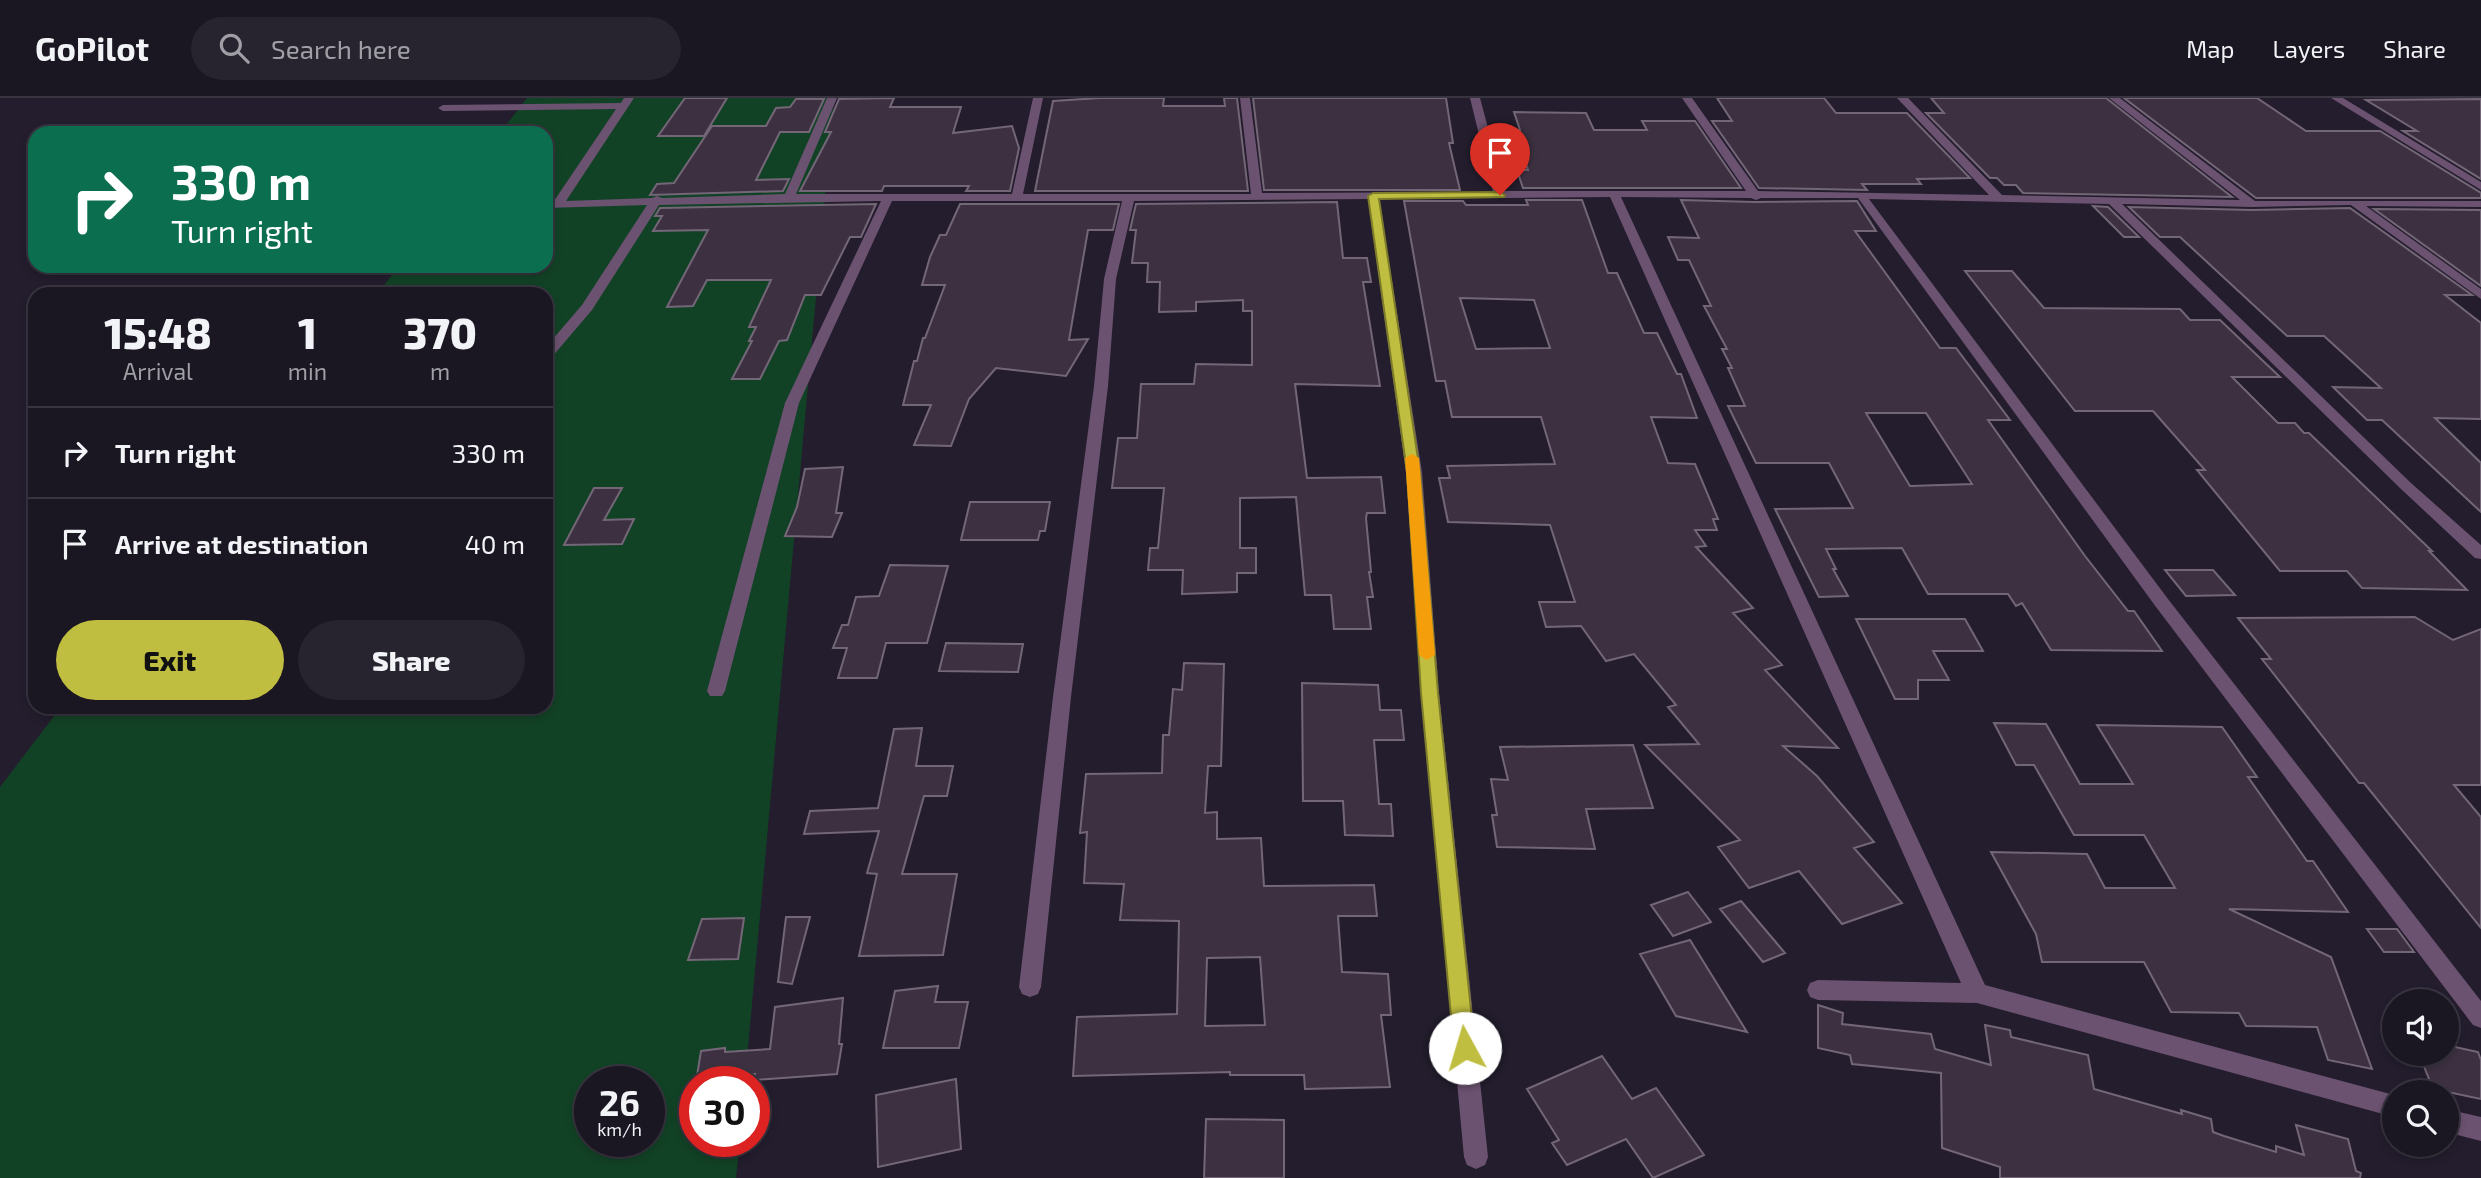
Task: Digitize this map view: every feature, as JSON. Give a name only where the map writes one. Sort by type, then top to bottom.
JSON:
[{"type":"street","points":[[789,197],[832,98]]},
{"type":"street","points":[[1017,197],[1038,98]]},
{"type":"street","points":[[1245,98],[1257,196]]},
{"type":"street","points":[[1475,98],[1500,195]]},
{"type":"street","points":[[1688,98],[1756,197]]},
{"type":"street","points":[[1902,98],[2001,200]]},
{"type":"street","points":[[2114,98],[2252,204]]},
{"type":"street","points":[[2336,98],[2481,187]]},
{"type":"street","points":[[443,108],[626,102]]},
{"type":"street","points":[[553,203],[626,102]]},
{"type":"street","points":[[1614,194],[1977,993]]},
{"type":"street","points":[[553,204],[789,197],[1129,198],[1614,194],[1756,197],[1861,195],[2252,204],[2481,204]]},
{"type":"street","points":[[1861,195],[2162,603],[2481,1018]]},
{"type":"street","points":[[1373,196],[1413,472],[1430,693],[1476,1157]]},
{"type":"street","points":[[716,691],[792,403],[888,197]]},
{"type":"street","points":[[1030,987],[1062,697],[1101,386],[1110,279],[1129,198]]},
{"type":"street","points":[[553,347],[587,307],[657,199]]},
{"type":"street","points":[[2113,202],[2406,486],[2481,554]]},
{"type":"street","points":[[2354,202],[2481,295]]},
{"type":"street","points":[[1818,990],[1977,993],[2382,1102]]},
{"type":"street","points":[[2459,1123],[2481,1129]]},
{"type":"green space","points":[[527,98],[834,98],[746,1066],[679,1066],[679,1157],[738,1157],[736,1178],[0,1178],[0,787],[56,714],[553,714],[553,287],[382,287],[394,273],[553,273],[553,126],[505,126]]},
{"type":"building","points":[[685,98],[727,98],[704,136],[658,136]]},
{"type":"building","points":[[894,98],[890,107],[961,107],[953,133],[1012,126],[1019,148],[1010,191],[966,191],[969,186],[884,186],[882,191],[800,191],[831,132],[825,132],[839,99]]},
{"type":"building","points":[[1164,98],[1163,106],[1225,106],[1224,98],[1237,98],[1248,191],[1035,191],[1053,101]]},
{"type":"building","points":[[1253,98],[1446,98],[1453,143],[1449,143],[1460,190],[1264,190]]},
{"type":"building","points":[[1717,98],[1824,98],[1836,113],[1907,113],[1970,178],[1917,179],[1921,184],[1862,184],[1867,190],[1759,188],[1712,121],[1732,121]]},
{"type":"building","points":[[1931,98],[2106,98],[2232,197],[2023,193],[2016,185],[2004,185],[1997,178],[1990,178],[1926,113],[1944,113]]},
{"type":"building","points":[[2124,98],[2257,98],[2306,131],[2380,131],[2481,193],[2481,198],[2256,198]]},
{"type":"building","points":[[796,99],[824,99],[809,132],[780,132],[756,180],[789,179],[783,191],[650,195],[657,184],[674,183],[712,126],[766,126],[776,108],[790,107]]},
{"type":"building","points":[[2481,99],[2481,179],[2403,131],[2417,131],[2366,100]]},
{"type":"building","points":[[1514,112],[1586,113],[1594,130],[1647,130],[1642,121],[1695,121],[1741,188],[1523,188],[1517,170],[1528,170],[1514,130],[1520,130]]},
{"type":"building","points":[[1526,200],[1582,200],[1608,273],[1617,273],[1644,333],[1657,333],[1677,374],[1681,374],[1697,418],[1651,417],[1668,463],[1695,464],[1718,519],[1713,519],[1717,530],[1695,530],[1706,546],[1696,547],[1753,608],[1733,613],[1782,665],[1765,670],[1838,748],[1783,746],[1817,776],[1874,842],[1854,848],[1902,903],[1842,924],[1799,871],[1749,888],[1718,847],[1740,840],[1645,745],[1699,744],[1668,707],[1676,705],[1634,654],[1606,661],[1581,626],[1546,627],[1539,602],[1575,602],[1550,525],[1448,522],[1439,478],[1450,478],[1447,466],[1555,464],[1541,417],[1452,417],[1445,381],[1436,381],[1404,201],[1528,205]],"holes":[[[1460,298],[1534,300],[1550,348],[1476,349]]]},
{"type":"building","points":[[1681,200],[1857,201],[1876,231],[1855,231],[1940,348],[1956,348],[2010,420],[1988,420],[2085,556],[2128,611],[2134,611],[2162,651],[2051,650],[2022,603],[2016,606],[2008,594],[1928,594],[1902,548],[1826,549],[1836,569],[1833,569],[1848,596],[1819,597],[1775,509],[1853,508],[1829,463],[1756,463],[1728,406],[1745,406],[1728,368],[1732,368],[1722,349],[1727,349],[1704,306],[1711,306],[1689,260],[1678,260],[1668,237],[1699,238]],"holes":[[[1866,413],[1926,413],[1972,484],[1910,486]]]},
{"type":"building","points":[[1337,202],[1343,258],[1367,258],[1371,282],[1363,282],[1380,386],[1295,384],[1307,478],[1381,477],[1385,513],[1367,513],[1366,518],[1373,597],[1367,597],[1371,629],[1334,629],[1331,595],[1305,595],[1296,497],[1240,498],[1240,548],[1256,548],[1256,573],[1237,573],[1237,592],[1182,594],[1183,570],[1148,570],[1150,548],[1158,548],[1164,488],[1112,488],[1118,438],[1137,438],[1141,384],[1194,384],[1196,364],[1252,365],[1252,311],[1243,311],[1243,300],[1196,302],[1196,311],[1159,312],[1160,282],[1147,282],[1148,263],[1132,263],[1136,230],[1130,230],[1136,204]]},
{"type":"building","points":[[876,204],[861,237],[850,237],[821,295],[805,295],[787,340],[779,341],[760,379],[732,379],[752,341],[749,341],[756,327],[749,327],[771,280],[707,280],[693,306],[667,307],[708,230],[653,231],[662,216],[655,216],[660,208]]},
{"type":"building","points":[[960,204],[1119,204],[1113,230],[1088,230],[1069,340],[1088,339],[1066,376],[996,368],[969,399],[951,446],[914,445],[931,405],[903,405],[914,361],[917,361],[923,338],[945,285],[922,285],[940,235],[946,235]]},
{"type":"building","points":[[2093,206],[2108,207],[2139,237],[2124,237]]},
{"type":"building","points":[[2129,207],[2252,210],[2350,208],[2472,295],[2445,295],[2481,323],[2481,419],[2435,418],[2481,463],[2481,512],[2382,420],[2367,420],[2333,387],[2381,388],[2324,336],[2287,336],[2180,237],[2160,237]]},
{"type":"building","points":[[2374,209],[2481,210],[2481,286]]},
{"type":"building","points":[[1965,271],[2012,271],[2044,308],[2180,309],[2190,320],[2220,320],[2280,377],[2232,377],[2278,423],[2295,423],[2304,433],[2309,433],[2432,551],[2429,551],[2467,590],[2362,588],[2347,571],[2280,571],[2197,470],[2205,470],[2153,411],[2075,411]]},
{"type":"building","points":[[843,467],[836,513],[842,513],[832,537],[785,536],[797,507],[805,469]]},
{"type":"building","points":[[594,488],[622,488],[604,520],[634,519],[622,544],[564,545]]},
{"type":"building","points":[[970,502],[1050,502],[1045,531],[1040,531],[1038,540],[961,540]]},
{"type":"building","points":[[890,565],[948,566],[927,643],[886,643],[877,678],[838,678],[847,648],[833,648],[842,625],[848,625],[856,597],[879,596]]},
{"type":"building","points":[[2165,570],[2213,570],[2235,595],[2186,596]]},
{"type":"building","points":[[2415,617],[2453,640],[2481,629],[2481,785],[2454,785],[2481,817],[2481,928],[2364,783],[2359,783],[2262,659],[2271,659],[2238,618]]},
{"type":"building","points":[[1856,619],[1965,619],[1983,651],[1933,651],[1949,680],[1918,680],[1918,699],[1895,699]]},
{"type":"building","points":[[946,643],[1023,644],[1018,672],[939,671]]},
{"type":"building","points":[[1184,663],[1224,664],[1221,766],[1208,766],[1205,813],[1217,812],[1217,839],[1261,838],[1264,886],[1374,885],[1377,916],[1338,916],[1342,972],[1388,974],[1391,1015],[1381,1015],[1390,1087],[1305,1089],[1304,1075],[1230,1075],[1230,1072],[1073,1076],[1077,1017],[1177,1014],[1179,921],[1120,920],[1124,884],[1084,883],[1087,832],[1080,833],[1086,774],[1162,773],[1163,735],[1169,735],[1173,689],[1182,690]],"holes":[[[1260,957],[1265,1025],[1205,1026],[1207,958]]]},
{"type":"building","points":[[1302,683],[1378,685],[1380,710],[1401,710],[1404,740],[1374,740],[1379,804],[1391,804],[1393,836],[1345,835],[1343,801],[1303,801]]},
{"type":"building","points":[[1994,723],[2046,724],[2080,784],[2133,784],[2097,725],[2222,727],[2257,777],[2248,777],[2307,861],[2313,861],[2348,912],[2229,909],[2331,957],[2372,1069],[2328,1060],[2317,1027],[2246,1026],[2239,1013],[2171,1012],[2144,962],[2042,962],[2036,934],[1991,852],[2087,854],[2105,888],[2175,888],[2144,835],[2074,835],[2034,765],[2016,765]]},
{"type":"building","points":[[922,728],[916,766],[953,766],[947,796],[924,796],[902,874],[957,874],[943,955],[859,956],[877,874],[867,873],[879,831],[804,834],[810,811],[878,808],[894,729]]},
{"type":"building","points":[[1633,745],[1653,808],[1586,809],[1595,849],[1497,847],[1492,815],[1497,815],[1491,779],[1508,780],[1500,747]]},
{"type":"building","points":[[1688,892],[1711,922],[1673,936],[1651,905]]},
{"type":"building","points":[[1741,901],[1785,953],[1763,962],[1720,909]]},
{"type":"building","points":[[786,917],[810,917],[792,984],[778,982]]},
{"type":"building","points":[[744,918],[738,959],[688,960],[702,919]]},
{"type":"building","points":[[2367,929],[2397,929],[2414,952],[2384,952]]},
{"type":"building","points":[[1690,940],[1747,1032],[1676,1016],[1640,954]]},
{"type":"building","points":[[938,986],[935,1002],[968,1002],[959,1048],[883,1048],[895,991]]},
{"type":"building","points":[[843,998],[839,1044],[842,1044],[837,1074],[770,1079],[770,1066],[699,1066],[701,1051],[725,1048],[725,1052],[770,1049],[775,1007]]},
{"type":"building","points":[[1818,1005],[1843,1013],[1842,1024],[1931,1034],[1935,1049],[1991,1065],[1985,1025],[2010,1030],[2011,1037],[2088,1055],[2094,1089],[2182,1114],[2181,1110],[2211,1119],[2213,1132],[2224,1136],[2276,1152],[2276,1146],[2304,1155],[2296,1125],[2348,1139],[2356,1171],[2361,1173],[2360,1178],[2000,1178],[2000,1167],[1942,1148],[1941,1073],[1852,1064],[1850,1055],[1818,1048]]},
{"type":"building","points":[[2459,1048],[2478,1052],[2481,1060],[2481,1099],[2459,1094],[2459,1080],[2429,1080],[2424,1066],[2459,1066]]},
{"type":"building","points":[[1602,1056],[1632,1099],[1656,1088],[1704,1155],[1653,1178],[1626,1139],[1567,1165],[1552,1143],[1559,1140],[1527,1089]]},
{"type":"building","points":[[956,1079],[961,1149],[878,1167],[876,1095]]},
{"type":"building","points":[[1206,1119],[1284,1120],[1284,1178],[1204,1178]]},
{"type":"slow traffic","points":[[1412,458],[1427,655]]},
{"type":"route","points":[[1465,1048],[1430,693],[1413,472],[1373,196],[1500,195]]}]
